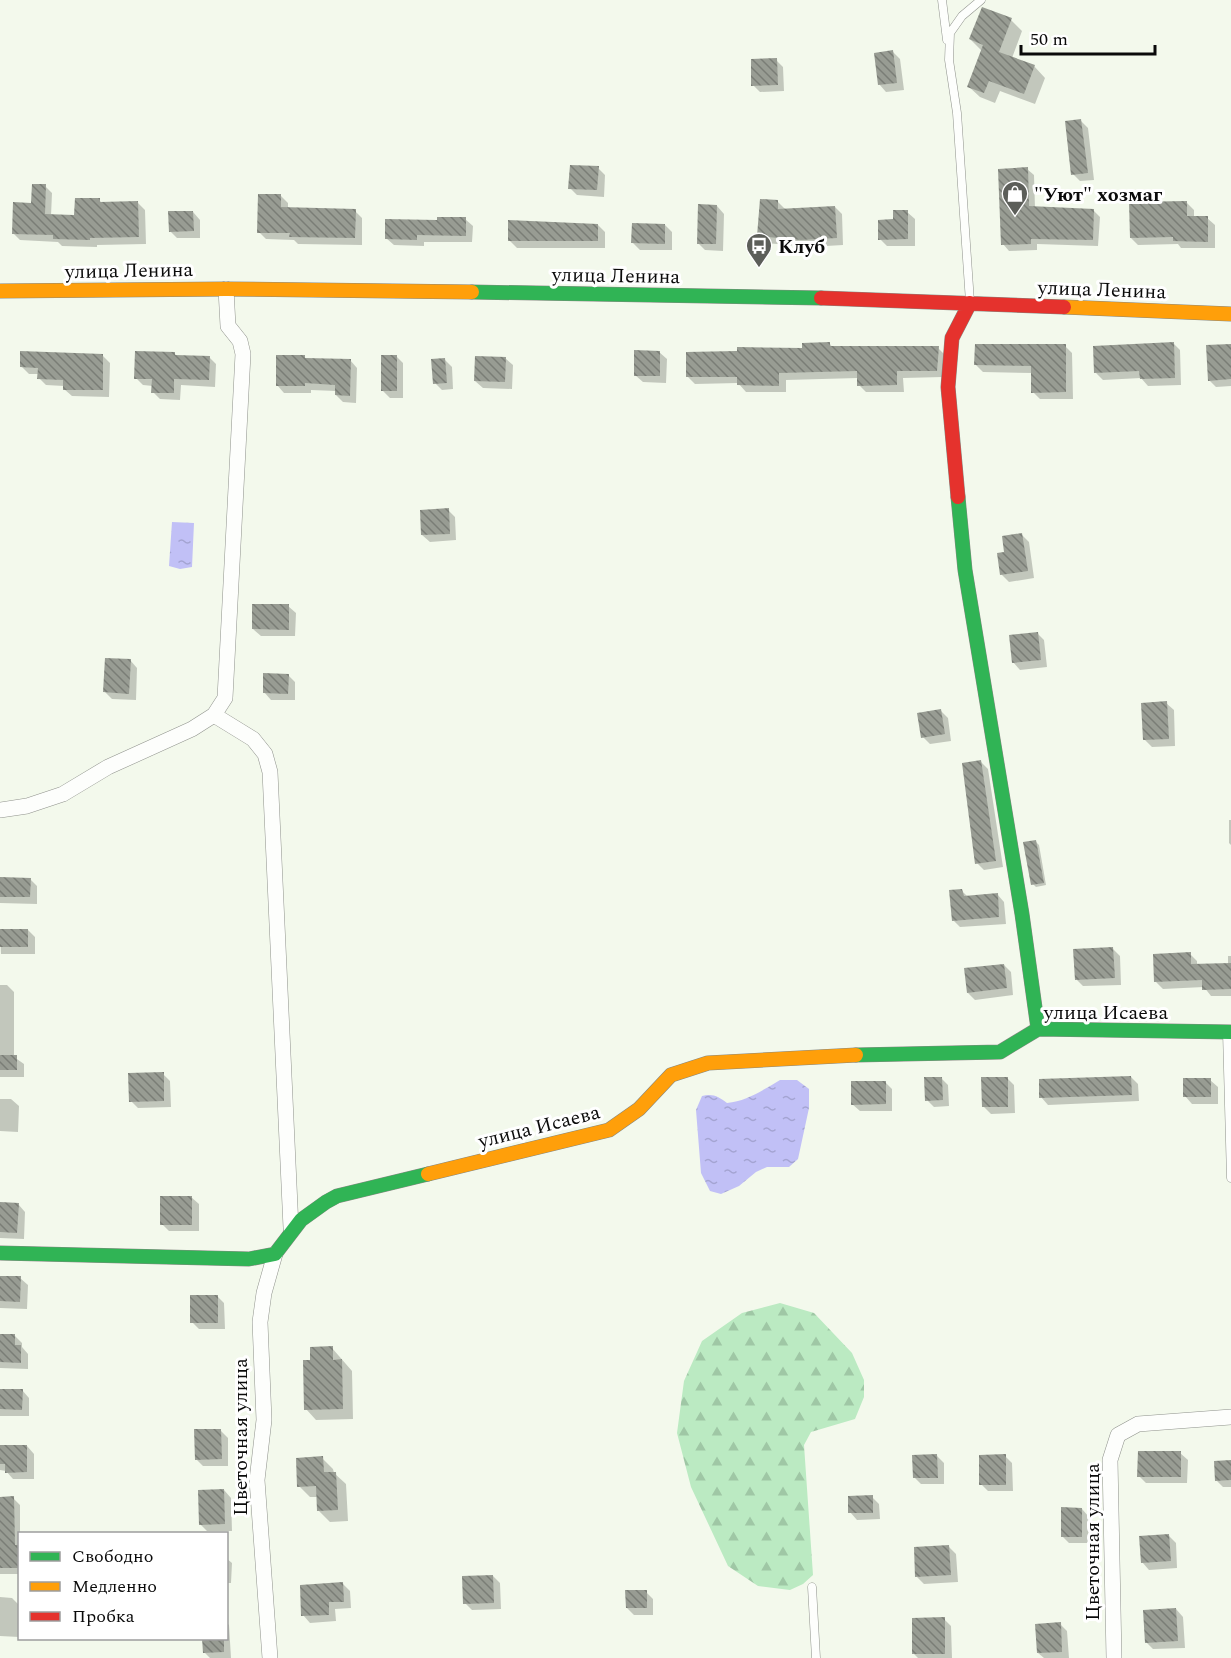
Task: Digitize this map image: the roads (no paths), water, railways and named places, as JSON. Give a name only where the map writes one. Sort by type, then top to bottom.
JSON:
[{"type":"street","name":"улица Ленина","points":[[0,291],[226,289],[790,297],[1231,314]]},
{"type":"street","points":[[0,810],[27,806],[63,794],[108,767],[192,729],[214,715],[225,698],[243,354],[240,341],[228,326],[226,289]]},
{"type":"street","points":[[970,303],[952,338],[948,387],[965,570],[1020,903],[1038,1029]]},
{"type":"street","points":[[214,715],[253,739],[265,754],[270,772],[291,1228]]},
{"type":"street","name":"улица Исаева","points":[[275,1254],[291,1228],[321,1203],[337,1196],[609,1130],[639,1109],[671,1075],[708,1063],[819,1056],[1000,1053],[1038,1029],[1229,1032]]},
{"type":"street","points":[[0,1253],[249,1259],[275,1254]]},
{"type":"street","name":"Цветочная улица","points":[[270,1658],[257,1480],[264,1420],[260,1322],[264,1293],[275,1254]]},
{"type":"street","name":"Цветочная улица","points":[[1114,1658],[1110,1460],[1118,1435],[1138,1424],[1231,1416]]},
{"type":"lane","points":[[942,0],[957,113],[970,303]]},
{"type":"lane","points":[[949,60],[950,33],[962,16],[981,0]]},
{"type":"lane","points":[[1229,1032],[1231,1178]]},
{"type":"lane","points":[[812,1587],[816,1658]]},
{"type":"water","points":[[172,522],[194,523],[192,567],[180,569],[169,566]]},
{"type":"water","points":[[780,1080],[797,1080],[809,1089],[809,1108],[798,1159],[789,1167],[767,1167],[756,1172],[739,1186],[721,1194],[710,1191],[701,1173],[696,1110],[702,1096],[713,1095],[727,1103],[734,1102],[755,1094]]},
{"type":"place","name":"\"Уют\" хозмаг","points":[[1015,217]]},
{"type":"place","name":"Клуб","points":[[759,269]]}]
